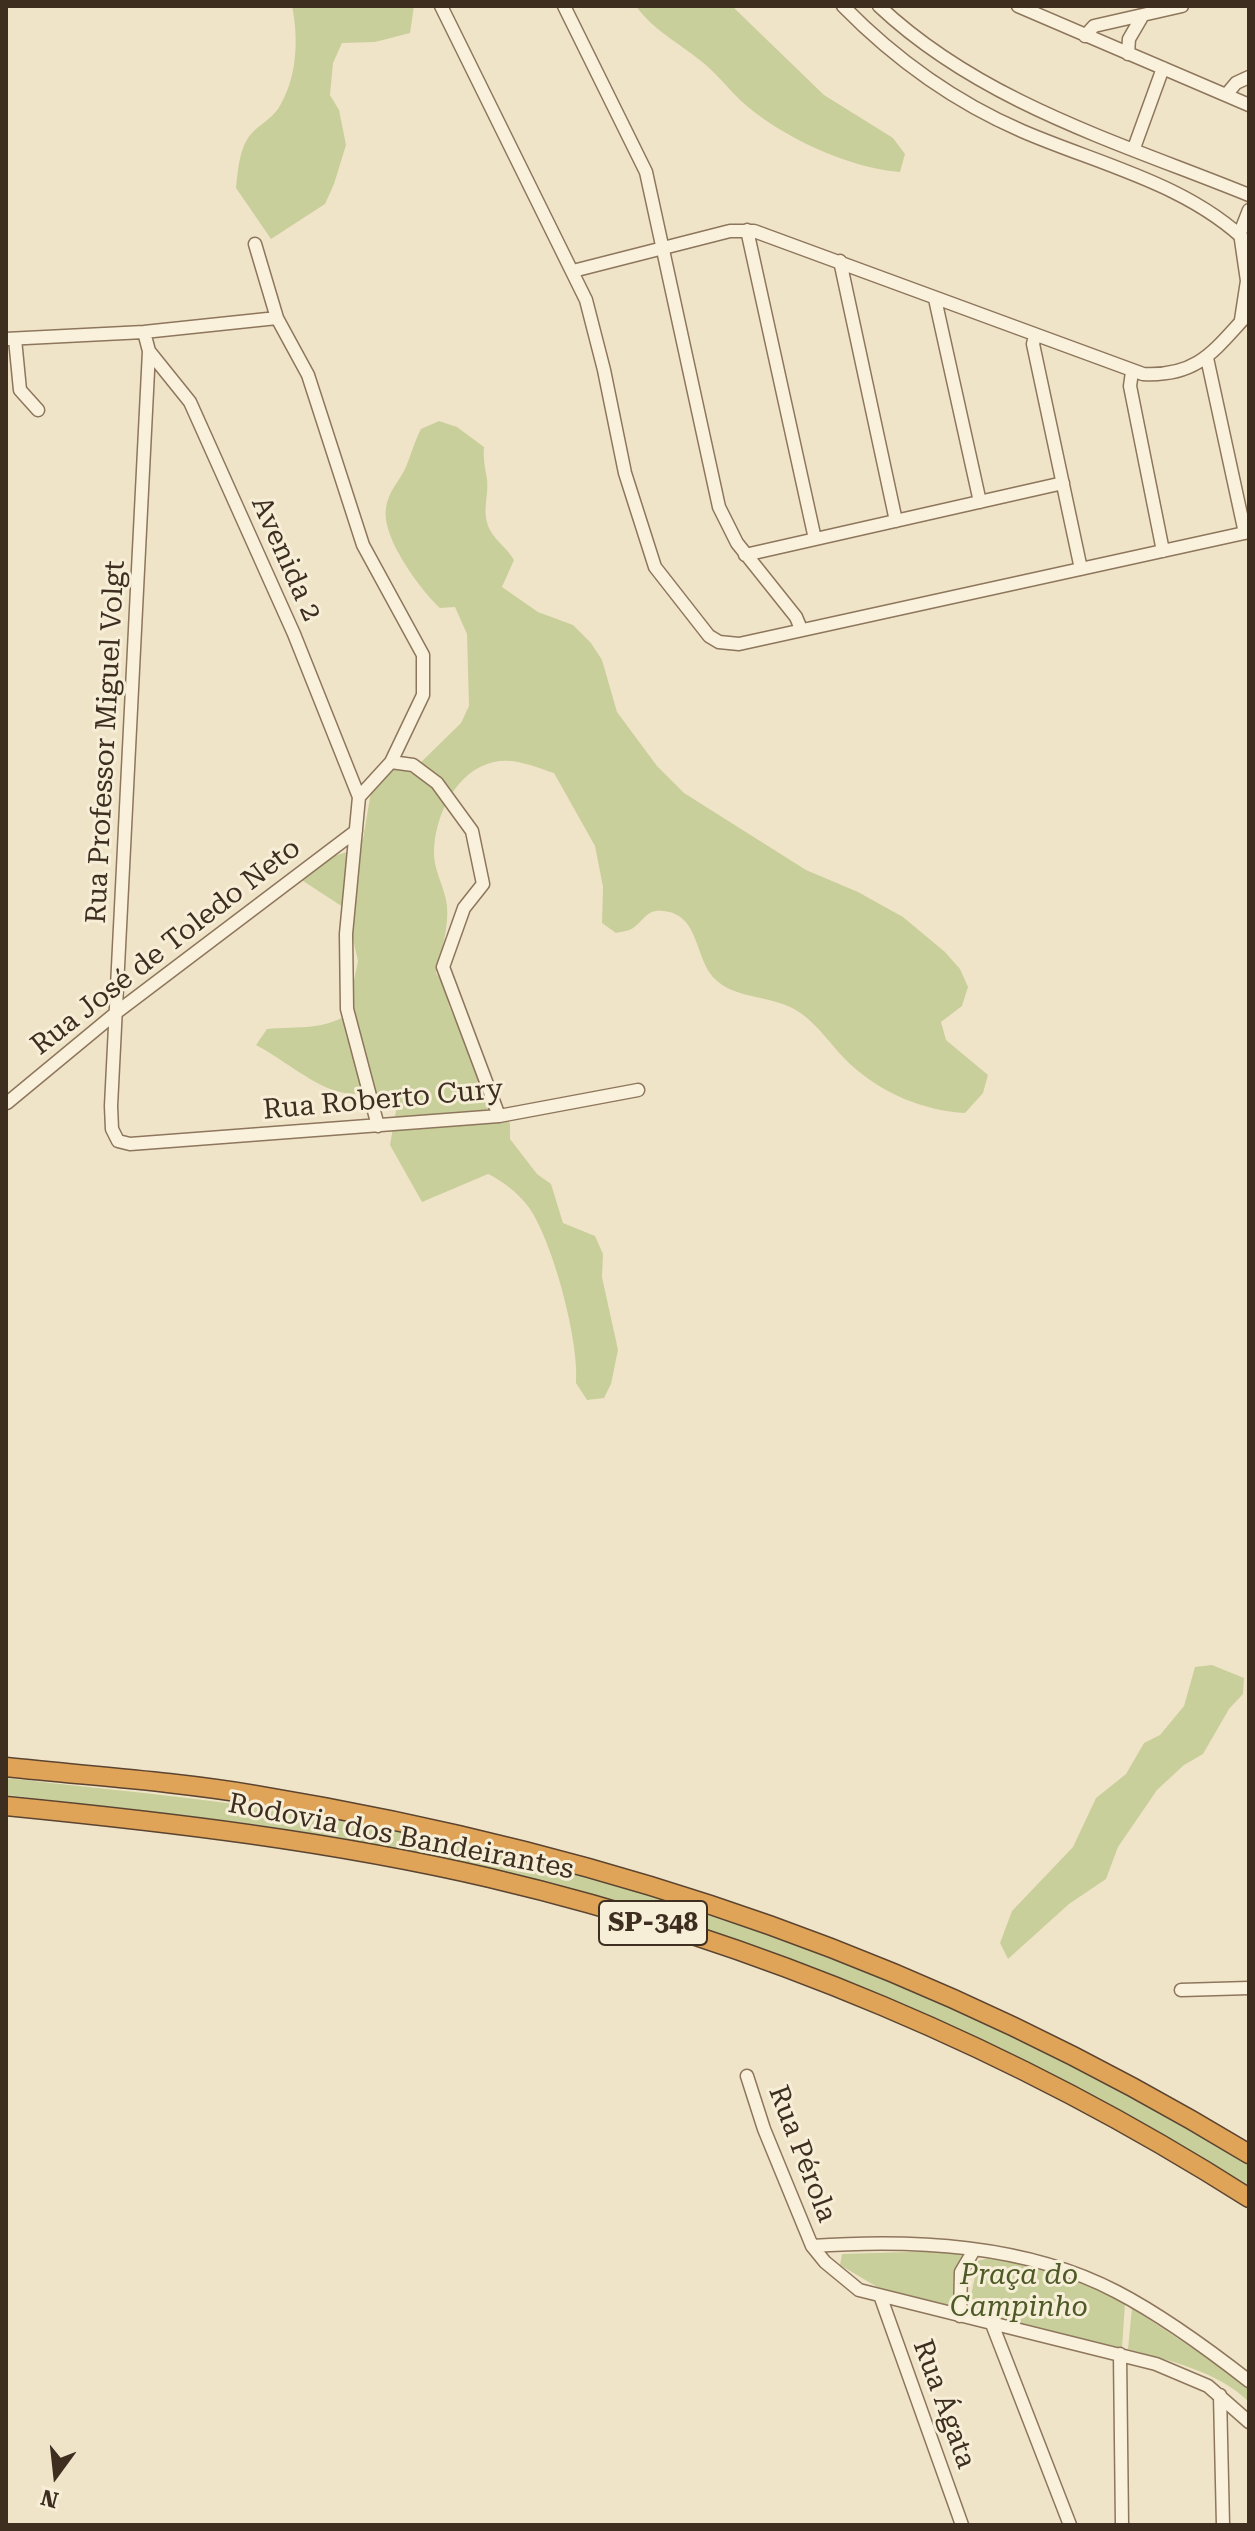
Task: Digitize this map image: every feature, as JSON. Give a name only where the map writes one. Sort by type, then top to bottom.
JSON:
[{"type":"highway","name":"Rodovia dos Bandeirantes","points":[[6,1767],[251,1794],[367,1814],[506,1844],[662,1887],[797,1933],[988,2013],[1118,2078],[1249,2154]]},
{"type":"highway","name":"Rodovia dos Bandeirantes","points":[[6,1806],[237,1832],[350,1850],[488,1878],[646,1920],[822,1982],[958,2040],[1095,2107],[1249,2198]]},
{"type":"street","points":[[441,6],[586,300],[625,473],[655,567],[709,636],[719,642],[739,644],[1247,532],[1207,358]]},
{"type":"street","points":[[564,6],[646,172],[715,495],[729,531],[796,617],[801,629]]},
{"type":"street","points":[[843,6],[895,53],[966,102],[1023,131],[1181,195],[1240,233],[1249,244]]},
{"type":"street","points":[[879,6],[931,50],[988,86],[1249,195]]},
{"type":"street","points":[[1018,6],[1249,105]]},
{"type":"street","points":[[1085,36],[1094,26],[1182,6]]},
{"type":"street","points":[[1128,54],[1131,33],[1143,15]]},
{"type":"street","points":[[1134,148],[1163,68]]},
{"type":"street","points":[[1226,95],[1236,83],[1249,77]]},
{"type":"street","points":[[573,271],[747,230],[840,261],[1132,372],[1166,374],[1188,368],[1207,358],[1245,316],[1247,281],[1240,233],[1249,210]]},
{"type":"street","points":[[747,230],[815,539]]},
{"type":"street","points":[[255,244],[277,318],[308,375],[363,545],[423,655],[423,695],[391,762],[359,797],[346,934],[347,1009],[378,1126]]},
{"type":"street","points":[[840,261],[896,521]]},
{"type":"street","points":[[935,299],[980,502]]},
{"type":"street","points":[[38,410],[20,390],[10,339],[144,332],[277,318]]},
{"type":"street","name":"Rua Professor Miguel Volgt","points":[[130,1144],[118,1141],[112,1129],[149,351],[144,332]]},
{"type":"street","points":[[1035,336],[1033,344],[1081,569]]},
{"type":"street","name":"Avenida 2","points":[[149,351],[190,402],[294,634],[359,797]]},
{"type":"street","points":[[1132,372],[1130,386],[1163,551]]},
{"type":"street","points":[[745,555],[1063,483]]},
{"type":"street","points":[[391,762],[413,765],[437,783],[472,831],[483,884],[464,908],[443,967],[499,1116]]},
{"type":"street","name":"Rua José de Toledo Neto","points":[[7,1103],[117,1012],[356,831]]},
{"type":"street","name":"Rua Roberto Cury","points":[[130,1144],[499,1116],[638,1090]]},
{"type":"street","points":[[1181,1990],[1249,1988]]},
{"type":"street","name":"Rua Pérola","points":[[747,2076],[799,2220],[812,2246],[840,2277],[859,2290],[881,2298],[1120,2354],[1189,2375],[1220,2395],[1249,2422]]},
{"type":"street","points":[[812,2246],[862,2243],[974,2250],[1023,2258],[1117,2292],[1212,2353],[1249,2381]]},
{"type":"street","points":[[960,2316],[961,2272],[974,2250]]},
{"type":"street","name":"Rua Ágata","points":[[881,2298],[962,2525]]},
{"type":"street","points":[[992,2324],[1070,2525]]},
{"type":"street","points":[[1120,2354],[1122,2525]]},
{"type":"street","points":[[1220,2395],[1223,2525]]},
{"type":"green space","points":[[292,6],[414,6],[410,33],[375,42],[342,43],[333,63],[330,95],[339,110],[346,145],[334,184],[325,204],[271,239],[236,188],[244,146],[254,131],[278,109],[293,72],[296,46]]},
{"type":"green space","points":[[636,6],[732,6],[824,95],[893,138],[905,154],[900,172],[837,157],[774,126],[740,100],[706,65],[658,29]]},
{"type":"green space","points":[[439,421],[457,427],[484,447],[487,523],[492,534],[514,560],[502,587],[538,612],[573,625],[591,643],[602,660],[617,712],[657,766],[684,793],[806,870],[858,892],[903,917],[945,952],[960,969],[968,987],[962,1006],[941,1022],[946,1040],[988,1075],[983,1093],[965,1113],[934,1109],[904,1099],[875,1084],[850,1064],[802,1014],[785,1005],[732,990],[715,979],[703,960],[690,928],[675,914],[653,912],[631,929],[616,933],[602,923],[603,887],[595,846],[554,773],[524,763],[502,761],[481,767],[469,775],[458,785],[443,810],[435,839],[434,860],[446,899],[447,914],[436,973],[447,989],[449,1006],[473,1058],[510,1124],[510,1139],[537,1174],[551,1184],[563,1223],[595,1236],[603,1254],[602,1277],[618,1350],[611,1384],[604,1398],[587,1400],[576,1383],[574,1343],[555,1265],[536,1220],[519,1196],[488,1174],[422,1202],[390,1145],[396,1111],[373,1096],[343,1093],[324,1087],[256,1045],[267,1029],[322,1025],[353,1011],[351,995],[358,961],[346,909],[300,879],[328,858],[350,851],[363,839],[373,780],[384,763],[400,765],[411,772],[461,723],[469,706],[467,634],[455,607],[440,608],[422,588],[396,547],[386,520],[389,497],[405,469],[421,429]]},
{"type":"green space","points":[[1212,1665],[1244,1678],[1243,1694],[1229,1709],[1203,1754],[1184,1765],[1157,1790],[1118,1847],[1106,1879],[1069,1904],[1008,1959],[1000,1943],[1012,1911],[1073,1847],[1096,1798],[1126,1774],[1144,1743],[1160,1735],[1184,1706],[1195,1667]]},
{"type":"green space","points":[[6,1778],[240,1805],[379,1827],[494,1851],[607,1881],[719,1916],[830,1956],[938,2000],[1044,2050],[1148,2105],[1249,2165],[1249,2187],[1144,2125],[1037,2068],[927,2016],[814,1970],[700,1929],[584,1893],[466,1863],[347,1839],[220,1820],[6,1795]]},
{"type":"green space","points":[[974,2250],[961,2272],[960,2316],[884,2291],[840,2265],[842,2254]]},
{"type":"green space","name":"Praça do Campinho","points":[[993,2257],[1078,2280],[1125,2304],[1122,2348],[980,2314],[971,2296],[978,2261]]},
{"type":"green space","points":[[1132,2308],[1249,2386],[1249,2402],[1237,2391],[1208,2375],[1128,2349]]}]
